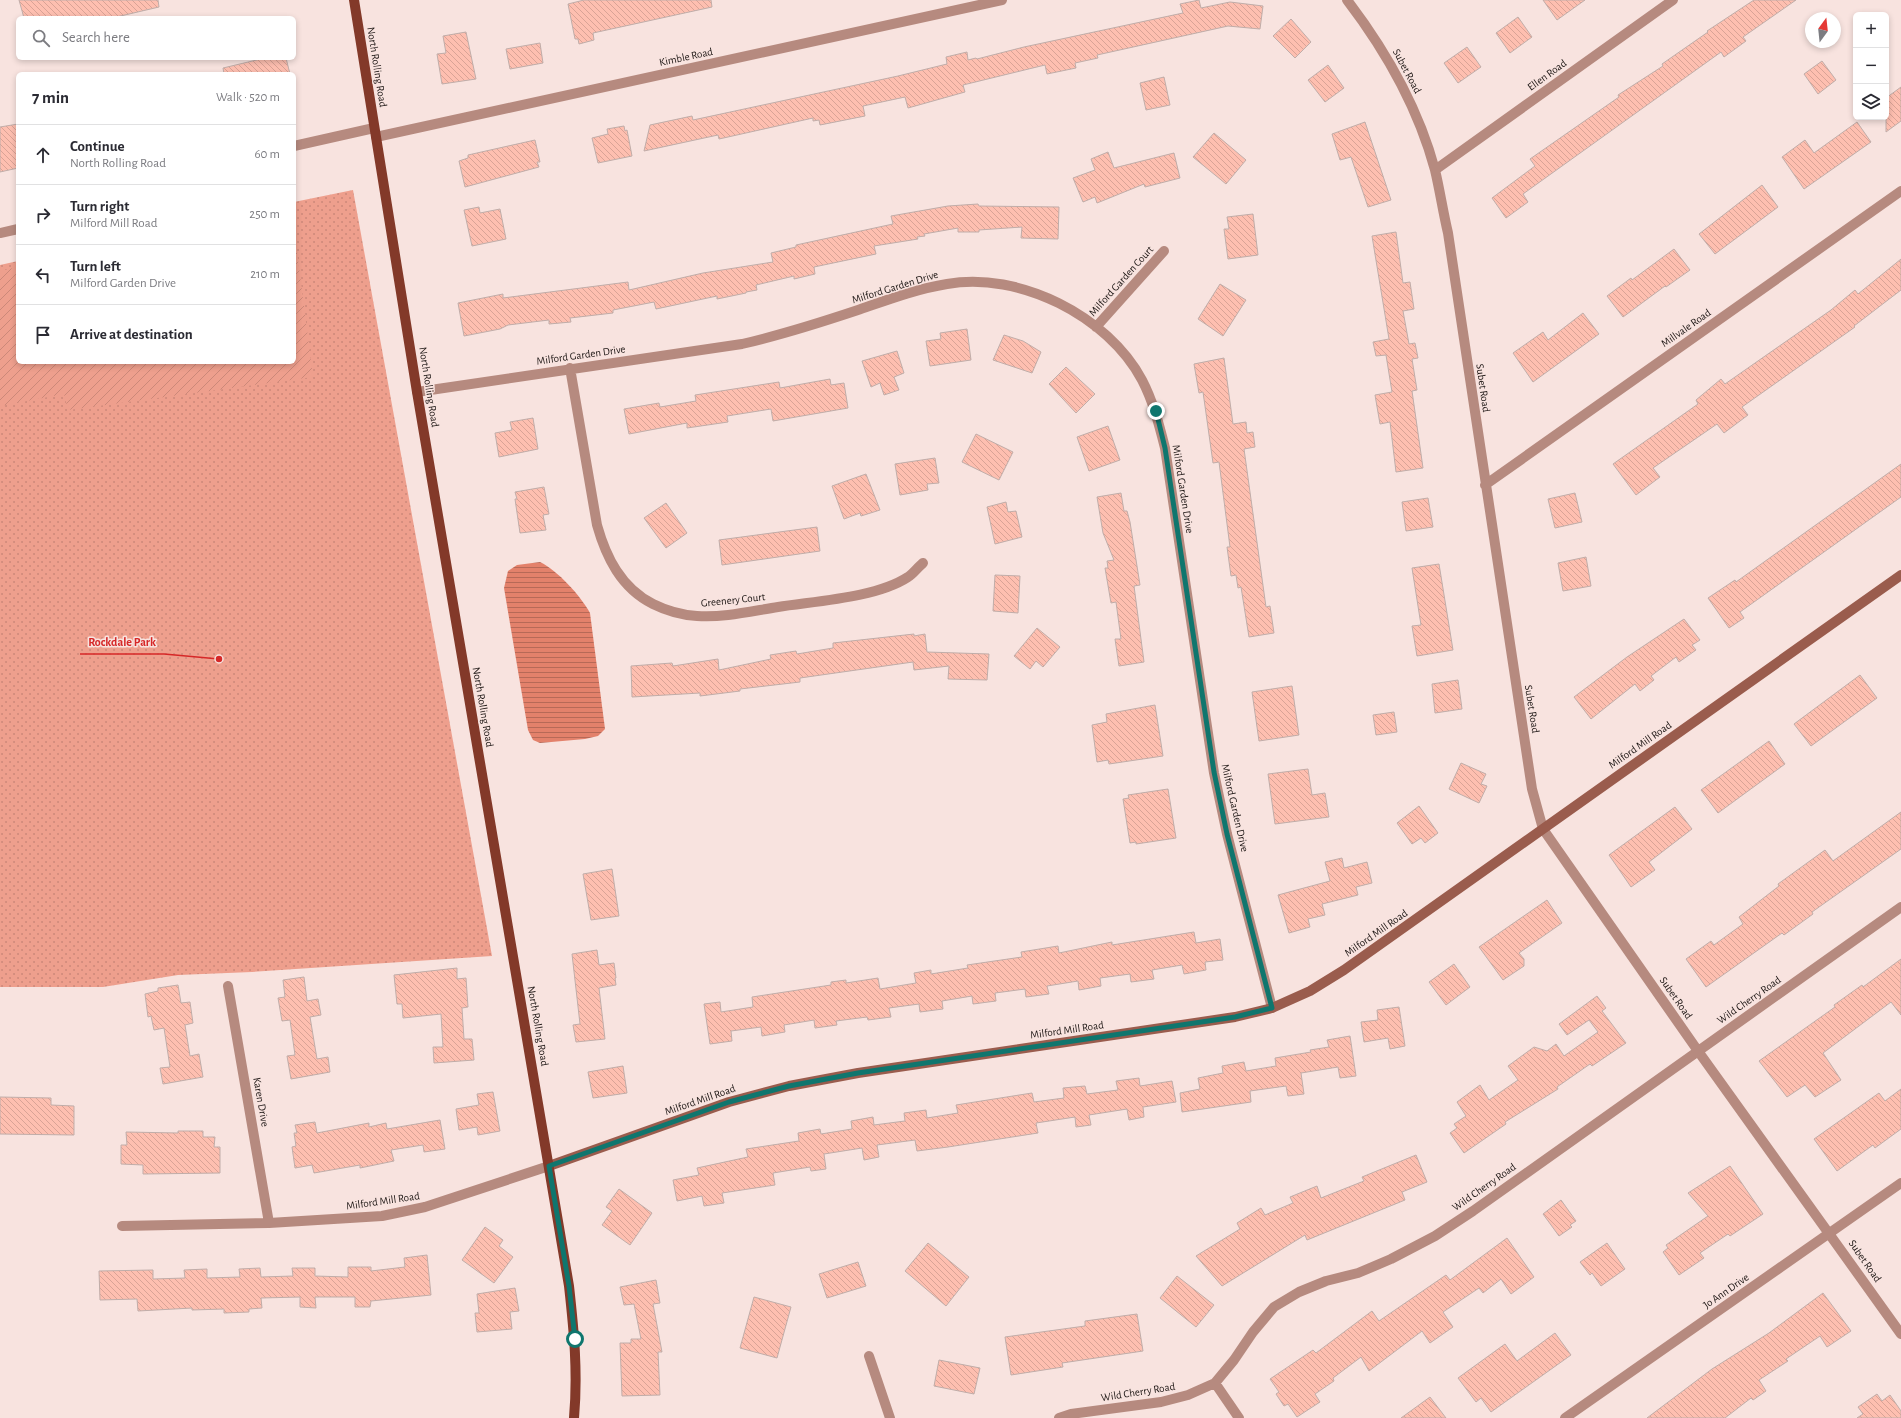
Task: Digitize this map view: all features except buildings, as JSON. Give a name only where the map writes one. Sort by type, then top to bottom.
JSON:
[{"type":"main road","name":"North Rolling Road","points":[[354,0],[417,392],[569,1286],[575,1339],[577,1383],[574,1418]]},
{"type":"main road","name":"Milford Mill Road","points":[[549,1166],[729,1102],[789,1086],[858,1073],[1235,1017],[1272,1008],[1310,991],[1344,970],[1901,575]]},
{"type":"street","name":"Kimble Road","points":[[296,146],[375,133],[1002,0]]},
{"type":"street","name":"Subet Road","points":[[1347,0],[1370,30],[1394,69],[1417,116],[1435,170],[1448,233],[1532,789],[1542,829],[1698,1051],[1901,1334]]},
{"type":"street","name":"Ellen Road","points":[[1435,170],[1673,0]]},
{"type":"street","name":"Millvale Road","points":[[1485,485],[1901,191]]},
{"type":"street","points":[[0,233],[16,229]]},
{"type":"street","name":"Milford Garden Court","points":[[1096,327],[1164,251]]},
{"type":"street","name":"Milford Garden Drive","points":[[417,392],[570,368],[749,343],[785,334],[916,291],[948,283],[980,282],[1009,286],[1038,293],[1063,305],[1096,327],[1122,352],[1142,379],[1156,411],[1165,448],[1214,772],[1227,834],[1272,1008]]},
{"type":"street","name":"Greenery Court","points":[[570,368],[597,525],[604,549],[614,568],[629,586],[652,603],[674,613],[697,616],[741,612],[861,594],[887,587],[908,577],[923,563]]},
{"type":"street","name":"Wild Cherry Road","points":[[1059,1418],[1071,1414],[1161,1402],[1188,1395],[1215,1383],[1234,1360],[1253,1332],[1274,1307],[1299,1292],[1319,1284],[1358,1273],[1391,1259],[1435,1236],[1480,1206],[1901,907]]},
{"type":"street","name":"Karen Drive","points":[[228,986],[269,1223]]},
{"type":"street","name":"Milford Mill Road","points":[[122,1226],[269,1223],[382,1216],[425,1207],[549,1166]]},
{"type":"street","name":"Jo Ann Drive","points":[[1565,1418],[1901,1183]]},
{"type":"street","points":[[869,1356],[890,1418]]},
{"type":"street","points":[[1215,1383],[1239,1418]]},
{"type":"shaded area","points":[[353,190],[492,956],[252,972],[178,975],[103,987],[0,987],[0,265],[16,261],[16,364],[296,364],[296,202]]},
{"type":"shaded area","points":[[296,244],[313,377],[68,410],[64,394],[0,406],[0,271],[16,267],[16,364],[296,364]]},
{"type":"shaded area","points":[[540,562],[554,571],[568,584],[590,613],[605,729],[598,736],[585,739],[540,743],[533,740],[528,730],[504,588],[508,571],[517,565]]},
{"type":"place","name":"Rockdale Park","points":[[219,659]]},
{"type":"route","points":[[575,1339],[569,1286],[549,1166],[729,1102],[789,1086],[858,1073],[1235,1017],[1272,1008],[1227,834],[1214,772],[1165,448],[1156,411]]}]
